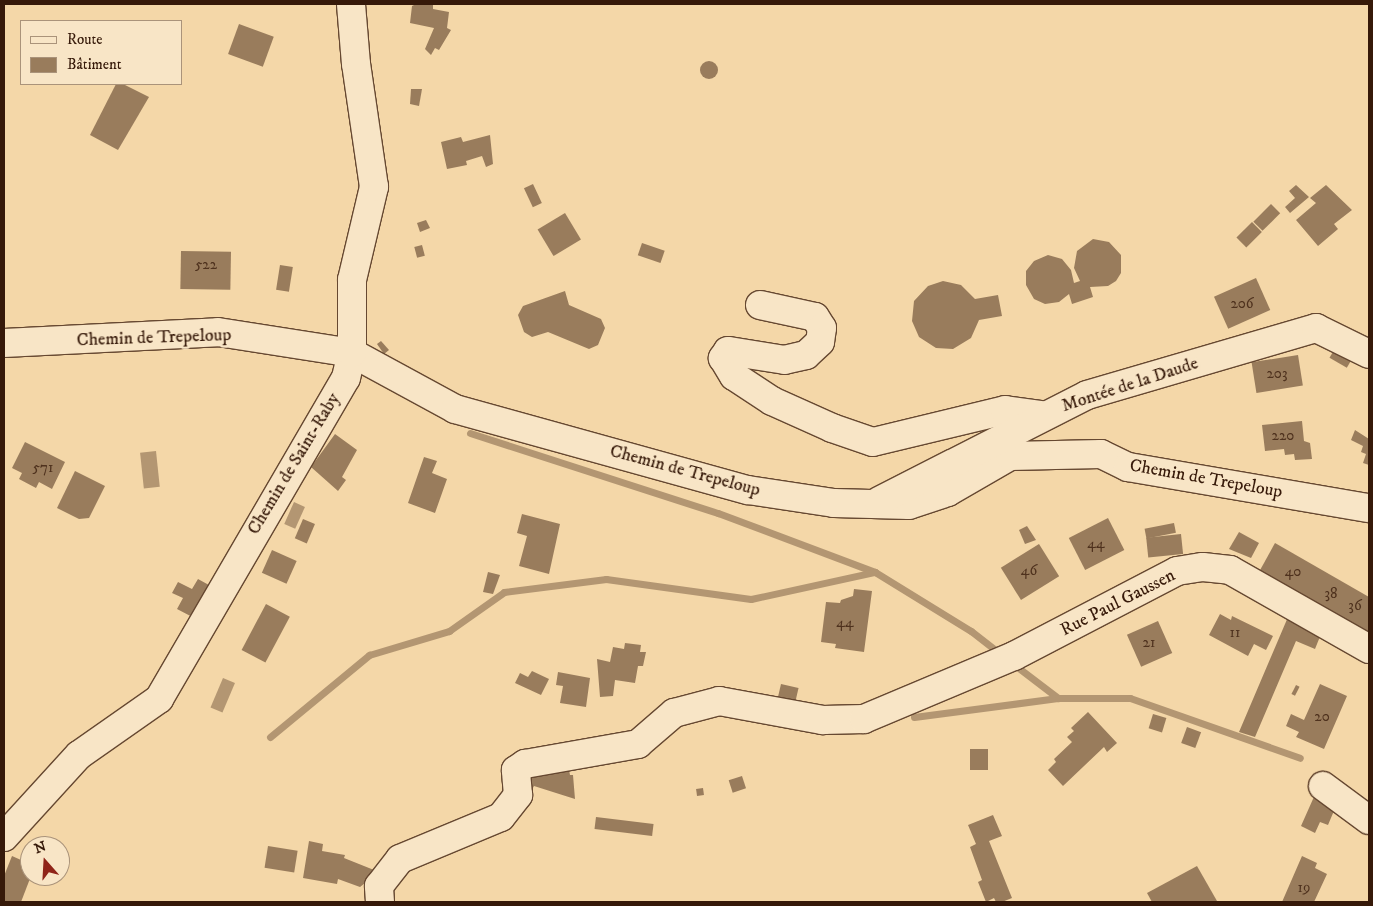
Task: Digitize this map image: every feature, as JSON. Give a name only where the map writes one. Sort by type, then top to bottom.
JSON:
[{"type":"street","name":"Chemin de Saint-Raby","points":[[4,837],[79,755],[159,699],[346,378],[352,353],[352,280],[374,187],[356,64],[351,4]]},
{"type":"street","points":[[760,305],[815,317],[822,328],[820,342],[806,355],[785,360],[728,351],[723,358],[734,376],[772,401],[832,428],[873,442],[1005,410],[1042,416]]},
{"type":"street","name":"Montée de la Daude","points":[[874,504],[1042,416],[1087,395],[1316,328],[1369,354]]},
{"type":"street","name":"Chemin de Trepeloup","points":[[4,343],[218,332],[352,353],[455,409],[748,490],[834,503],[909,505],[948,492],[1010,456],[1102,454],[1128,467],[1369,508]]},
{"type":"street","name":"Rue Paul Gaussen","points":[[380,902],[379,886],[400,859],[501,817],[518,795],[516,770],[525,764],[638,744],[674,713],[719,701],[823,720],[864,719],[1003,661],[1177,572],[1203,567],[1230,570],[1369,649]]},
{"type":"street","points":[[1323,786],[1369,820]]},
{"type":"shaded area","points":[[156,451],[160,487],[144,488],[140,453]]},
{"type":"shaded area","points":[[294,502],[305,507],[295,529],[284,524]]},
{"type":"shaded area","points":[[223,678],[235,683],[222,713],[210,707]]},
{"type":"building","points":[[416,4],[433,4],[433,9],[449,12],[447,28],[451,30],[439,50],[435,48],[431,55],[425,49],[434,28],[410,23],[412,6]]},
{"type":"building","points":[[239,24],[274,37],[263,67],[228,54]]},
{"type":"building","points":[[709,61],[717,66],[718,70],[713,78],[709,79],[701,74],[700,70],[705,62]]},
{"type":"building","points":[[115,85],[125,85],[149,97],[118,150],[90,135]]},
{"type":"building","points":[[411,89],[422,89],[419,106],[410,104]]},
{"type":"building","points":[[490,135],[493,164],[486,167],[482,156],[466,161],[467,165],[447,169],[441,142],[461,137],[463,142]]},
{"type":"building","points":[[533,184],[542,203],[533,207],[524,188]]},
{"type":"building","points":[[1296,185],[1309,197],[1290,213],[1285,207],[1295,198],[1289,191]]},
{"type":"building","points":[[1326,185],[1352,210],[1334,224],[1338,229],[1318,246],[1296,220],[1316,203],[1310,198]]},
{"type":"building","points":[[1271,204],[1280,213],[1263,231],[1253,222]]},
{"type":"building","points":[[565,213],[581,240],[554,256],[538,229]]},
{"type":"building","points":[[426,220],[430,228],[420,232],[417,223]]},
{"type":"building","points":[[1252,222],[1262,232],[1246,247],[1236,238]]},
{"type":"building","points":[[1093,239],[1109,242],[1121,255],[1121,273],[1116,281],[1108,286],[1090,287],[1093,297],[1072,304],[1069,294],[1059,302],[1045,304],[1034,299],[1026,285],[1026,271],[1034,261],[1048,255],[1062,259],[1071,270],[1074,283],[1080,281],[1074,268],[1077,251]]},
{"type":"building","points":[[642,243],[665,251],[660,263],[638,255]]},
{"type":"building","points":[[422,245],[425,256],[417,258],[414,247]]},
{"type":"building","points":[[181,251],[231,252],[230,290],[180,289]]},
{"type":"building","points":[[280,265],[293,267],[289,292],[276,290]]},
{"type":"building","points":[[1256,278],[1270,310],[1228,329],[1214,297]]},
{"type":"building","points":[[943,281],[961,285],[975,299],[998,295],[1002,316],[979,320],[971,338],[953,349],[936,348],[919,337],[912,321],[914,301],[928,286]]},
{"type":"building","points":[[565,291],[569,305],[601,319],[605,328],[598,345],[589,349],[548,332],[532,337],[524,332],[518,315],[523,306]]},
{"type":"building","points":[[381,341],[389,350],[384,354],[377,344]]},
{"type":"building","points":[[1334,350],[1351,360],[1347,368],[1330,358]]},
{"type":"building","points":[[1298,355],[1303,386],[1256,393],[1252,362]]},
{"type":"building","points":[[1302,421],[1304,441],[1310,443],[1312,459],[1295,460],[1294,454],[1285,455],[1284,449],[1265,451],[1262,425]]},
{"type":"building","points":[[1355,430],[1369,439],[1369,465],[1363,463],[1366,454],[1361,452],[1363,446],[1351,440]]},
{"type":"building","points":[[335,434],[357,450],[342,477],[346,480],[338,491],[311,467]]},
{"type":"building","points":[[25,442],[65,462],[52,489],[39,482],[36,488],[19,479],[22,473],[12,468]]},
{"type":"building","points":[[424,457],[437,461],[432,473],[447,479],[435,513],[408,503]]},
{"type":"building","points":[[75,471],[105,486],[89,518],[79,519],[57,508]]},
{"type":"building","points":[[522,514],[560,524],[549,574],[519,566],[527,536],[517,533]]},
{"type":"building","points":[[1108,518],[1124,550],[1085,570],[1069,538]]},
{"type":"building","points":[[303,519],[315,524],[307,543],[295,538]]},
{"type":"building","points":[[1174,523],[1176,533],[1146,539],[1145,529]]},
{"type":"building","points":[[1027,526],[1036,540],[1025,544],[1019,530]]},
{"type":"building","points":[[1239,532],[1259,543],[1251,558],[1229,549]]},
{"type":"building","points":[[1181,534],[1183,554],[1148,558],[1146,538]]},
{"type":"building","points":[[1275,543],[1369,597],[1369,634],[1259,572]]},
{"type":"building","points":[[1039,544],[1059,576],[1021,600],[1001,568]]},
{"type":"building","points":[[272,550],[297,561],[286,584],[262,573]]},
{"type":"building","points":[[488,572],[500,575],[493,594],[483,592]]},
{"type":"building","points":[[198,579],[218,590],[200,621],[177,609],[183,598],[172,593],[178,582],[192,589]]},
{"type":"building","points":[[854,589],[872,591],[864,652],[835,648],[836,644],[821,642],[826,602],[840,603],[841,600],[853,596]]},
{"type":"building","points":[[266,604],[290,617],[265,663],[242,650]]},
{"type":"building","points":[[1220,614],[1231,620],[1232,616],[1273,636],[1266,650],[1254,644],[1248,656],[1209,635]]},
{"type":"building","points":[[1288,617],[1321,634],[1315,649],[1296,641],[1255,737],[1239,732]]},
{"type":"building","points":[[1158,621],[1172,653],[1141,667],[1127,635]]},
{"type":"building","points":[[625,643],[641,645],[640,652],[646,652],[643,666],[638,666],[635,683],[615,680],[613,696],[600,697],[597,659],[610,662],[613,647],[624,649]]},
{"type":"building","points":[[532,671],[549,679],[541,695],[515,683],[520,673],[528,677]]},
{"type":"building","points":[[558,672],[590,678],[586,707],[560,703],[563,686],[556,685]]},
{"type":"building","points":[[781,684],[799,688],[794,707],[777,703]]},
{"type":"building","points":[[1320,684],[1347,696],[1324,749],[1296,737],[1299,732],[1286,726],[1291,714],[1304,720]]},
{"type":"building","points":[[1296,685],[1300,687],[1295,696],[1291,694]]},
{"type":"building","points":[[1088,712],[1117,743],[1107,752],[1104,747],[1063,786],[1048,770],[1056,762],[1054,759],[1072,742],[1067,737],[1074,731],[1071,728]]},
{"type":"building","points":[[1153,714],[1166,718],[1162,732],[1149,728]]},
{"type":"building","points":[[1187,727],[1201,732],[1195,748],[1181,743]]},
{"type":"building","points":[[970,749],[988,749],[988,770],[970,770]]},
{"type":"building","points":[[568,765],[570,775],[573,775],[575,799],[534,786],[530,793],[526,771]]},
{"type":"building","points":[[742,776],[746,788],[733,793],[729,780]]},
{"type":"building","points":[[703,788],[704,795],[697,796],[696,789]]},
{"type":"building","points":[[1317,790],[1336,806],[1328,825],[1320,822],[1315,833],[1301,826]]},
{"type":"building","points":[[993,815],[1002,836],[989,841],[1012,898],[1002,902],[996,902],[994,898],[986,902],[978,882],[982,880],[970,847],[976,844],[968,825]]},
{"type":"building","points":[[596,817],[654,824],[652,836],[595,829]]},
{"type":"building","points":[[309,841],[323,844],[322,851],[345,855],[344,858],[379,872],[360,887],[338,879],[337,884],[303,878]]},
{"type":"building","points":[[268,846],[298,851],[294,872],[265,868]]},
{"type":"building","points":[[12,856],[20,860],[20,886],[27,886],[21,902],[4,902],[4,876]]},
{"type":"building","points":[[1302,856],[1317,863],[1315,868],[1327,874],[1314,902],[1282,902]]},
{"type":"building","points":[[1197,866],[1217,901],[1152,902],[1147,893]]},
{"type":"waterway","points":[[470,433],[718,513],[875,572],[971,631],[1000,654]]},
{"type":"waterway","points":[[270,737],[369,655],[449,631],[504,592],[606,579],[751,599],[875,572]]},
{"type":"waterway","points":[[1012,663],[1058,698]]},
{"type":"waterway","points":[[914,717],[1058,698],[1130,698],[1300,758]]}]
